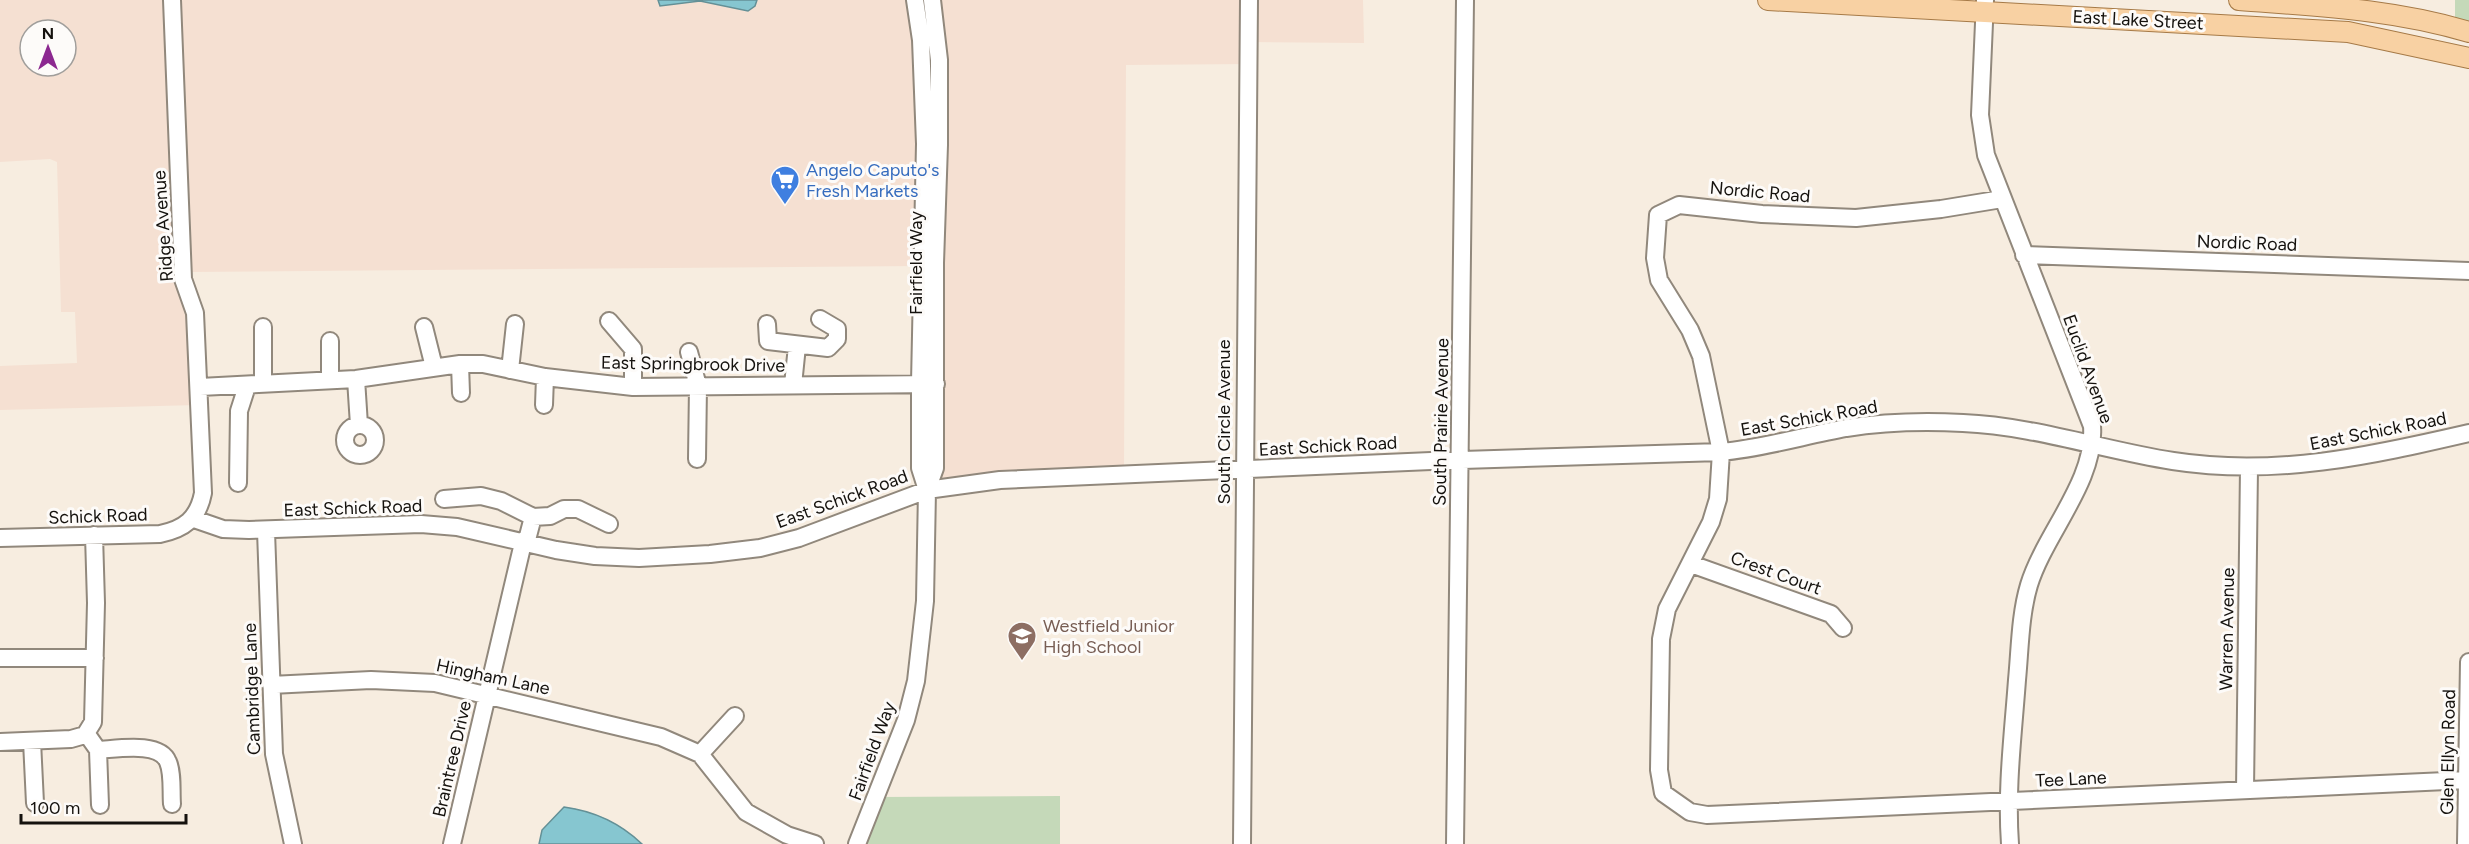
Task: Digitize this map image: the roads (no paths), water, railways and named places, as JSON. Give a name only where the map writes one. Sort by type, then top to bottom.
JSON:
[{"type":"main road","name":"East Lake Street","points":[[1768,0],[1985,6],[2348,32],[2469,58]]},
{"type":"main road","points":[[2239,0],[2348,8],[2414,18],[2469,32]]},
{"type":"street","name":"Ridge Avenue","points":[[172,0],[183,279],[195,313],[200,387],[203,494],[194,519]]},
{"type":"street","name":"Fairfield Way","points":[[857,844],[896,748],[916,681],[926,601],[927,490],[934,468],[928,383],[925,144],[921,40],[915,0]]},
{"type":"street","name":"Fairfield Way","points":[[928,383],[939,60],[932,0]]},
{"type":"street","name":"South Circle Avenue","points":[[1242,844],[1249,0]]},
{"type":"street","name":"South Prairie Avenue","points":[[1455,844],[1465,0]]},
{"type":"street","name":"Euclid Avenue","points":[[1985,6],[1982,136],[2002,199],[2092,426],[2093,443],[2081,477],[2038,560],[2027,594],[2007,801],[2010,844]]},
{"type":"street","name":"Nordic Road","points":[[1721,452],[1701,356],[1690,330],[1659,280],[1655,258],[1655,212],[1679,205],[1762,214],[1856,218],[1918,212],[2002,199]]},
{"type":"street","name":"Nordic Road","points":[[2024,255],[2469,271]]},
{"type":"street","points":[[767,324],[768,341],[828,348],[837,339],[837,329],[820,319]]},
{"type":"street","points":[[609,321],[633,349],[633,387]]},
{"type":"street","points":[[510,370],[515,324]]},
{"type":"street","points":[[238,483],[239,411],[255,385],[263,327]]},
{"type":"street","points":[[424,327],[434,367]]},
{"type":"street","points":[[330,341],[330,380]]},
{"type":"street","points":[[793,385],[797,346]]},
{"type":"street","points":[[689,352],[698,386],[697,459]]},
{"type":"street","name":"East Springbrook Drive","points":[[200,387],[356,379],[460,364],[633,387],[928,383]]},
{"type":"street","points":[[460,364],[460,393]]},
{"type":"street","points":[[544,405],[545,377]]},
{"type":"street","points":[[356,379],[359,425]]},
{"type":"street","name":"East Schick Road","points":[[194,519],[223,529],[266,531],[421,524],[465,529],[523,543],[595,556],[710,554],[750,549],[823,530],[927,490],[1000,480],[1460,460],[1721,452],[1764,448],[1846,428],[1914,422],[2003,426],[2173,461],[2249,468],[2308,464],[2374,455],[2469,433]]},
{"type":"street","points":[[1691,564],[1707,534],[1718,499],[1721,452]]},
{"type":"street","name":"Warren Avenue","points":[[2245,790],[2249,468]]},
{"type":"street","points":[[444,499],[481,496],[501,501],[533,517],[549,516],[564,509],[578,509],[609,524]]},
{"type":"street","name":"Braintree Drive","points":[[452,844],[523,543],[528,536],[533,517]]},
{"type":"street","name":"Schick Road","points":[[0,538],[160,534],[174,531],[194,519]]},
{"type":"street","name":"Cambridge Lane","points":[[266,531],[276,772],[293,844]]},
{"type":"street","points":[[0,742],[71,739],[87,733],[93,722],[94,535]]},
{"type":"street","name":"Tee Lane","points":[[1691,564],[1667,609],[1661,639],[1659,770],[1663,793],[1690,812],[1707,815],[2468,780]]},
{"type":"street","name":"Crest Court","points":[[1691,564],[1831,614],[1843,628]]},
{"type":"street","points":[[0,658],[95,658]]},
{"type":"street","name":"Glen Ellyn Road","points":[[2466,844],[2469,662]]},
{"type":"street","name":"Hingham Lane","points":[[271,685],[394,680],[435,683],[661,737],[700,754],[746,812],[788,835],[815,844]]},
{"type":"street","points":[[700,754],[735,716]]},
{"type":"street","points":[[87,733],[98,750],[100,805]]},
{"type":"street","points":[[32,741],[35,803]]},
{"type":"street","points":[[98,750],[155,748],[164,754],[169,763],[172,804]]},
{"type":"water","points":[[658,0],[757,0],[755,6],[748,11],[700,1],[660,6]]},
{"type":"water","points":[[564,807],[586,811],[606,819],[642,844],[539,844],[542,830]]},
{"type":"place","name":"Angelo Caputo's Fresh Markets","points":[[785,206]]},
{"type":"place","name":"Westfield Junior High School","points":[[1022,662]]}]
